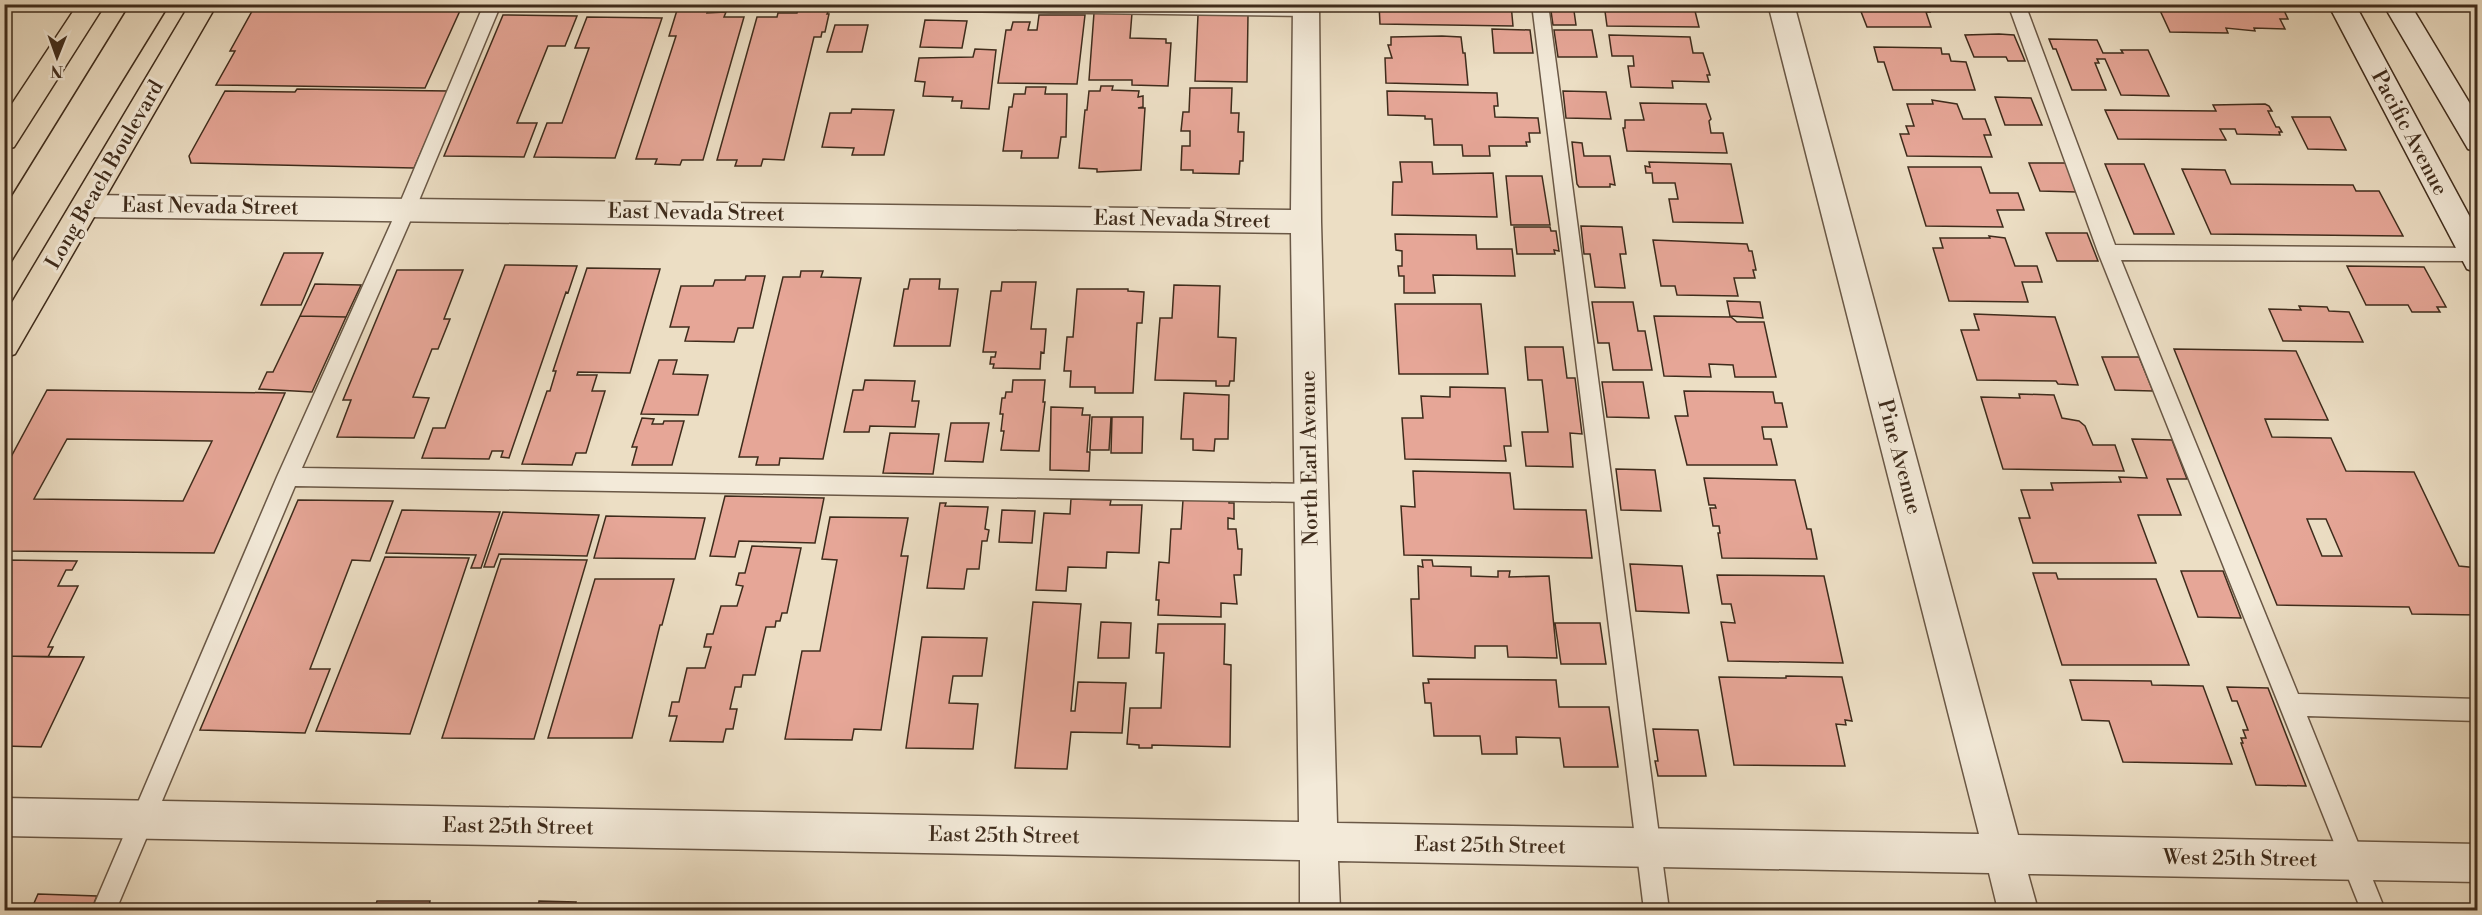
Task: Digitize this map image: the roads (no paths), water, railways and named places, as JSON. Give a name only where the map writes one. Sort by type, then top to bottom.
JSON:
[{"type":"main road","points":[[4,140],[92,4]]},
{"type":"main road","name":"Long Beach Boulevard","points":[[4,345],[204,4]]},
{"type":"street","name":"Pine Avenue","points":[[1781,4],[2018,910]]},
{"type":"street","name":"Pacific Avenue","points":[[2342,4],[2475,257]]},
{"type":"street","points":[[2396,4],[2478,142]]},
{"type":"street","name":"North Earl Avenue","points":[[1306,7],[1305,222],[1320,910]]},
{"type":"street","name":"East Nevada Street","points":[[86,206],[1305,222]]},
{"type":"street","name":"East 25th Street","points":[[4,817],[1649,849],[2003,853]]},
{"type":"street","name":"West 25th Street","points":[[2003,853],[2478,863]]},
{"type":"lane","points":[[104,910],[493,4]]},
{"type":"lane","points":[[870,4],[1306,7]]},
{"type":"lane","points":[[1539,4],[1657,910]]},
{"type":"lane","points":[[2016,4],[2108,252],[2373,910]]},
{"type":"lane","points":[[2108,252],[2475,257]]},
{"type":"lane","points":[[288,477],[1310,493]]},
{"type":"lane","points":[[2290,705],[2478,710]]},
{"type":"tram line","points":[[4,208],[130,4]]},
{"type":"tram line","points":[[4,274],[170,4]]}]
